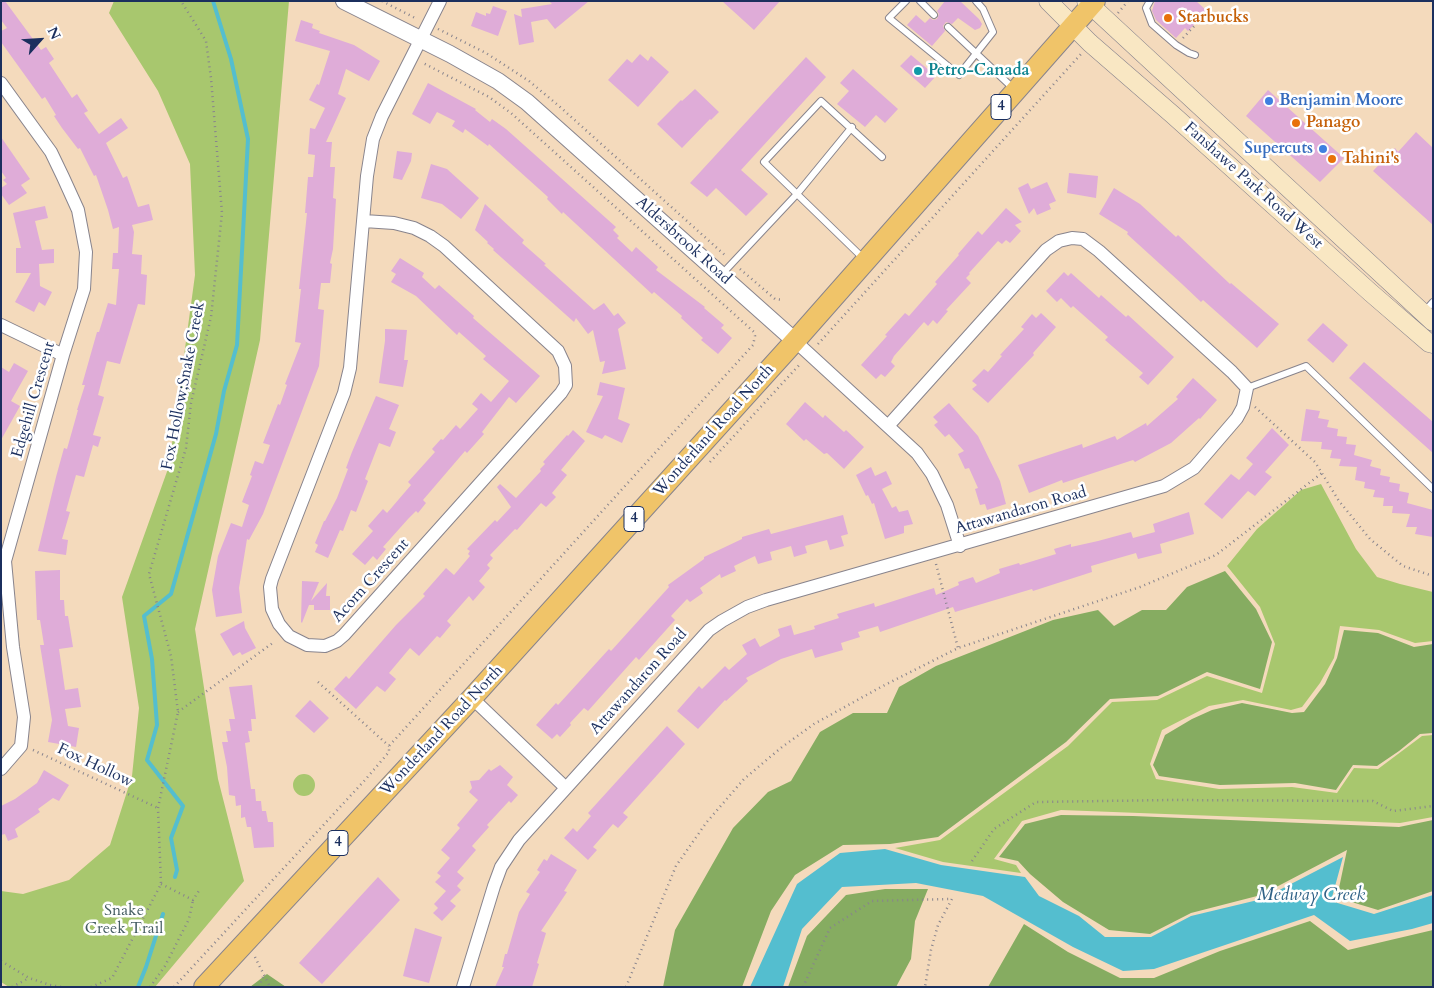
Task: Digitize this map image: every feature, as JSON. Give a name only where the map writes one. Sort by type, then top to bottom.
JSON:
[{"type":"main road","name":"Fanshawe Park Road West","points":[[1048,1],[1074,27],[1378,299],[1429,344],[1433,344]]},
{"type":"main road","name":"Fanshawe Park Road West","points":[[1091,3],[1430,312]]},
{"type":"main road","name":"Wonderland Road North","points":[[204,987],[472,698],[795,341],[1016,90],[1074,27],[1091,3]]},
{"type":"street","name":"Aldersbrook Road","points":[[344,1],[498,81],[527,102],[722,275],[917,453],[932,474],[947,505],[960,546]]},
{"type":"street","name":"Acorn Crescent","points":[[364,221],[394,222],[414,228],[444,246],[558,351],[565,366],[566,385],[561,393],[344,635],[337,641],[325,646],[307,645],[289,636],[280,624],[272,609],[270,587],[290,529],[348,378],[367,176],[374,138],[382,116],[440,1]]},
{"type":"street","name":"Edgehill Crescent","points":[[1,83],[51,152],[78,210],[86,252],[84,289],[3,561],[24,717],[21,746]]},
{"type":"street","points":[[888,426],[1046,250],[1059,241],[1072,238],[1083,239],[1099,251],[1232,372],[1246,393]]},
{"type":"street","points":[[1,325],[63,355]]},
{"type":"street","name":"Attawandaron Road","points":[[463,987],[494,886],[502,867],[519,840],[696,643],[722,621],[747,606],[766,600],[960,546],[1164,486],[1194,468],[1238,418],[1246,393]]},
{"type":"street","points":[[472,698],[566,788]]},
{"type":"street","points":[[1,770],[21,746]]},
{"type":"lane","points":[[906,1],[890,18],[959,74],[993,32],[983,9],[976,1]]},
{"type":"lane","points":[[920,1],[934,15]]},
{"type":"lane","points":[[1150,1],[1146,8],[1152,24],[1176,46],[1195,55]]},
{"type":"lane","points":[[948,28],[1016,90]]},
{"type":"lane","points":[[866,261],[764,162],[821,101],[852,127],[882,157]]},
{"type":"lane","points":[[722,275],[797,194],[852,127]]},
{"type":"lane","points":[[1246,393],[1306,366],[1433,488]]},
{"type":"path","name":"Fox Hollow;Snake Creek","points":[[161,884],[158,808],[178,712],[171,656],[149,574],[186,448],[190,404],[211,317],[222,213],[211,78],[206,41],[181,1]]},
{"type":"path","points":[[382,1],[414,17]]},
{"type":"path","points":[[1176,46],[1212,7]]},
{"type":"path","points":[[388,746],[753,345],[755,336],[754,332],[511,113],[489,97],[412,57]]},
{"type":"path","points":[[1246,393],[1314,462],[1339,501],[1370,539],[1403,566],[1433,576]]},
{"type":"path","points":[[626,987],[676,866],[706,823],[744,778],[782,747],[814,724],[880,687],[958,648],[1140,587],[1216,555],[1322,473]]},
{"type":"path","points":[[933,553],[958,648]]},
{"type":"path","points":[[178,712],[274,642]]},
{"type":"path","points":[[174,987],[389,752],[388,746],[318,682]]},
{"type":"path","name":"Fox Hollow","points":[[21,746],[158,808]]},
{"type":"path","points":[[972,861],[994,829],[1036,802],[1171,800],[1373,802],[1393,811],[1433,806]]},
{"type":"path","points":[[91,987],[112,978],[161,884],[193,900]]},
{"type":"path","points":[[150,987],[165,966],[189,919],[193,900],[200,889]]},
{"type":"path","points":[[803,987],[830,928],[872,901],[952,899],[938,925],[931,950],[925,987]]},
{"type":"path","points":[[252,954],[270,987]]},
{"type":"path","points":[[1,961],[29,978],[50,986],[61,987]]},
{"type":"path","points":[[259,987],[264,976]]},
{"type":"path","points":[[12,987],[29,978]]},
{"type":"green space","name":"Snake Creek Trail","points":[[114,1],[289,1],[260,340],[195,629],[218,779],[244,881],[155,987],[9,987],[1,982],[1,891],[23,894],[69,880],[110,845],[132,776],[139,708],[122,597],[169,466],[195,275],[190,164],[158,91],[109,13]]},
{"type":"green space","points":[[1321,484],[1356,549],[1377,577],[1433,592],[1433,641],[1415,643],[1379,630],[1340,626],[1334,658],[1320,683],[1302,707],[1291,710],[1243,700],[1209,706],[1162,730],[1150,764],[1156,779],[1219,789],[1292,787],[1337,793],[1354,768],[1378,769],[1422,736],[1433,735],[1433,817],[1400,823],[1061,810],[1022,821],[994,859],[1016,865],[1021,873],[943,862],[895,848],[940,840],[1068,746],[1112,702],[1157,700],[1207,676],[1262,693],[1275,644],[1260,607],[1227,566],[1257,529],[1301,490]]},
{"type":"green space","points":[[1225,571],[1256,609],[1272,642],[1260,689],[1207,672],[1158,696],[1110,699],[1066,742],[938,837],[890,844],[843,845],[795,875],[771,911],[742,987],[663,987],[675,930],[733,828],[768,792],[791,781],[820,732],[853,713],[887,713],[899,687],[936,666],[1053,620],[1098,610],[1114,626],[1142,610],[1166,610],[1187,587]]},
{"type":"green space","points":[[1344,630],[1378,633],[1414,647],[1433,644],[1433,733],[1420,734],[1377,766],[1353,765],[1336,790],[1295,783],[1220,785],[1159,776],[1153,765],[1165,735],[1212,710],[1242,703],[1292,713],[1304,712],[1325,684],[1337,658]]},
{"type":"green space","points":[[304,774],[312,777],[315,785],[312,793],[304,796],[296,793],[293,785],[296,777]]},
{"type":"green space","points":[[1061,815],[1133,816],[1399,827],[1433,820],[1433,891],[1378,910],[1345,900],[1339,888],[1347,850],[1261,895],[1191,913],[1150,934],[1109,930],[1063,902],[1030,874],[1018,861],[999,857],[1025,824]]},
{"type":"green space","points":[[885,889],[928,889],[915,921],[911,959],[896,987],[788,987],[807,936],[846,895]]},
{"type":"green space","points":[[1310,921],[1348,950],[1433,930],[1433,987],[988,987],[1024,924],[1068,952],[1120,978],[1154,978],[1220,951]]},
{"type":"green space","points":[[267,974],[286,987],[250,987]]},
{"type":"water","name":"Medway Creek","points":[[885,849],[941,865],[1025,877],[1039,896],[1079,916],[1105,937],[1151,937],[1191,916],[1262,899],[1343,857],[1331,901],[1374,914],[1433,895],[1433,923],[1350,941],[1314,915],[1154,969],[1123,971],[1073,947],[983,896],[916,883],[842,887],[802,929],[783,987],[750,987],[797,884],[840,853]]},
{"type":"building","points":[[1,1],[5,1],[41,50],[46,47],[54,59],[49,63],[72,98],[77,94],[88,111],[84,113],[99,134],[121,118],[128,128],[106,143],[123,178],[127,176],[138,207],[149,204],[153,220],[132,225],[134,232],[132,254],[142,255],[141,274],[147,275],[145,305],[138,304],[120,364],[107,361],[98,395],[104,397],[93,435],[101,437],[98,447],[93,445],[84,477],[76,475],[66,511],[70,512],[62,539],[68,540],[66,555],[38,551],[64,448],[67,449],[85,385],[82,385],[97,332],[99,332],[108,303],[116,305],[119,269],[112,269],[113,253],[118,253],[119,227],[113,229],[96,175],[94,176],[80,148],[78,149],[62,128],[45,97],[42,99],[1,42],[1,31],[7,28],[1,20]]},
{"type":"building","points":[[549,1],[589,1],[555,29],[547,19],[531,22],[534,42],[519,45],[514,14],[522,17],[521,9],[552,4]]},
{"type":"building","points":[[722,1],[780,1],[754,30]]},
{"type":"building","name":"Petro-Canada","points":[[945,1],[960,1],[982,24],[980,28],[975,30],[958,18],[952,24],[946,22],[943,26],[945,31],[932,46],[907,25],[916,15],[925,23],[930,18],[933,20],[937,19],[939,14],[937,11]]},
{"type":"building","points":[[1155,1],[1196,1],[1207,11],[1188,31],[1185,28],[1176,38],[1156,20],[1152,11]]},
{"type":"building","points":[[493,6],[507,11],[498,36],[471,26],[476,12],[486,16],[486,13],[490,14]]},
{"type":"building","points":[[301,20],[313,24],[312,28],[320,31],[319,33],[354,45],[380,61],[369,81],[346,69],[338,94],[346,98],[326,142],[332,142],[330,167],[335,167],[333,198],[336,199],[330,283],[321,283],[318,309],[324,310],[319,366],[263,514],[249,540],[247,539],[239,588],[242,613],[216,617],[212,590],[218,556],[231,523],[242,527],[249,505],[242,502],[252,476],[250,475],[255,461],[263,464],[270,445],[263,443],[278,404],[280,405],[287,385],[285,384],[301,343],[295,342],[307,213],[305,213],[308,177],[313,177],[315,155],[308,154],[310,128],[315,129],[325,108],[309,100],[317,84],[319,85],[330,51],[295,41]]},
{"type":"building","points":[[640,54],[648,61],[651,56],[669,72],[638,107],[608,80],[627,59],[632,63]]},
{"type":"building","name":"Petro-Canada","points":[[911,55],[936,76],[925,88],[900,66]]},
{"type":"building","points":[[806,57],[826,77],[741,170],[768,194],[746,216],[716,188],[707,197],[690,183]]},
{"type":"building","points":[[853,69],[898,109],[885,123],[876,115],[865,127],[837,104],[849,91],[840,83]]},
{"type":"building","points":[[428,83],[476,109],[490,122],[492,119],[506,129],[616,227],[613,230],[619,236],[617,238],[632,252],[636,247],[658,267],[656,270],[705,307],[724,325],[721,328],[732,338],[718,354],[701,340],[703,338],[681,318],[682,316],[654,292],[652,294],[563,212],[562,214],[547,199],[548,197],[489,144],[488,146],[465,129],[463,133],[452,126],[455,121],[437,112],[430,124],[412,114]]},
{"type":"building","points":[[695,89],[719,112],[682,148],[657,124]]},
{"type":"building","points":[[1268,90],[1344,158],[1320,182],[1246,116]]},
{"type":"building","points":[[1416,132],[1433,148],[1433,225],[1373,171],[1395,148],[1398,152]]},
{"type":"building","points":[[1,137],[30,179],[21,185],[27,193],[9,205],[1,194],[1,188],[7,184],[3,180],[6,178],[1,171]]},
{"type":"building","points":[[397,151],[412,153],[411,161],[402,180],[393,178]]},
{"type":"building","points":[[431,164],[447,169],[479,198],[461,219],[442,204],[421,198]]},
{"type":"building","points":[[1069,173],[1098,176],[1096,198],[1067,193]]},
{"type":"building","points":[[1047,182],[1056,201],[1049,204],[1051,209],[1037,215],[1034,208],[1029,214],[1018,188],[1028,183],[1031,189]]},
{"type":"building","points":[[1114,188],[1140,204],[1176,237],[1178,235],[1230,284],[1279,324],[1257,348],[1203,300],[1201,302],[1127,234],[1128,232],[1099,214]]},
{"type":"building","points":[[485,204],[524,240],[522,243],[546,264],[544,265],[594,310],[604,303],[614,316],[618,313],[626,323],[618,329],[626,369],[602,374],[605,361],[600,362],[593,330],[588,334],[576,318],[574,322],[493,250],[488,242],[475,230]]},
{"type":"building","points":[[45,206],[48,218],[35,221],[42,250],[54,249],[54,263],[39,264],[40,286],[52,292],[45,306],[39,302],[34,312],[15,302],[31,273],[16,273],[16,248],[21,248],[13,213]]},
{"type":"building","points":[[1006,208],[1022,222],[1015,225],[1021,231],[1010,243],[1006,240],[1002,244],[998,241],[969,273],[966,278],[971,283],[946,310],[948,311],[937,324],[933,320],[928,326],[924,322],[894,356],[891,362],[895,366],[885,377],[881,374],[876,379],[861,365],[905,313],[909,316],[937,284],[935,282],[978,231],[982,235]]},
{"type":"building","points":[[400,258],[424,273],[422,277],[435,289],[439,285],[474,316],[473,318],[540,376],[516,403],[509,397],[482,432],[484,434],[467,453],[465,451],[423,500],[426,503],[418,513],[416,511],[383,547],[386,549],[377,560],[373,556],[365,565],[352,554],[373,531],[368,526],[383,509],[387,513],[411,485],[408,482],[435,452],[432,449],[441,439],[443,440],[456,425],[460,429],[478,409],[472,404],[481,393],[491,402],[509,381],[483,359],[486,356],[459,332],[457,335],[416,296],[391,282],[396,274],[391,271]]},
{"type":"building","points":[[1064,272],[1068,276],[1071,273],[1099,298],[1101,295],[1126,317],[1128,315],[1174,357],[1148,385],[1139,377],[1143,373],[1105,340],[1108,337],[1073,306],[1071,308],[1061,298],[1057,302],[1046,291]]},
{"type":"building","points":[[1041,313],[1056,327],[1033,353],[1034,355],[988,403],[972,389],[977,385],[972,381],[984,369],[988,372],[1002,356],[1000,355],[1024,329],[1021,327],[1032,314],[1036,318]]},
{"type":"building","points":[[1323,323],[1348,345],[1333,363],[1307,340]]},
{"type":"building","points":[[385,329],[407,330],[404,360],[408,360],[403,387],[379,383]]},
{"type":"building","points":[[1364,362],[1433,422],[1433,453],[1349,378]]},
{"type":"building","points":[[14,363],[28,371],[11,401],[20,406],[1,440],[1,367],[9,372]]},
{"type":"building","points":[[1193,378],[1217,400],[1200,419],[1171,443],[1135,462],[1133,460],[1063,483],[1062,480],[1029,493],[1018,465],[1082,444],[1083,448],[1115,436],[1117,440],[1146,423],[1147,426],[1178,399],[1176,397]]},
{"type":"building","points":[[600,382],[625,388],[618,419],[630,424],[622,443],[605,435],[602,439],[586,432],[603,396],[597,395]]},
{"type":"building","points":[[376,396],[399,405],[389,429],[396,432],[390,447],[379,443],[365,479],[368,481],[356,512],[351,510],[343,531],[340,530],[328,558],[315,552],[318,545],[315,543],[324,521],[337,498],[352,452]]},
{"type":"building","points":[[805,402],[823,418],[825,415],[844,432],[846,430],[864,447],[844,469],[827,453],[824,454],[806,439],[804,441],[786,424]]},
{"type":"building","points":[[949,403],[978,436],[1000,481],[1006,504],[987,510],[985,504],[980,505],[975,489],[978,488],[969,468],[965,469],[958,454],[964,451],[949,434],[945,437],[934,425],[938,422],[933,417]]},
{"type":"building","points":[[1306,409],[1320,411],[1318,418],[1329,420],[1327,427],[1338,429],[1337,436],[1347,437],[1346,444],[1356,445],[1354,455],[1372,460],[1370,466],[1381,469],[1380,475],[1390,477],[1389,482],[1400,484],[1399,491],[1409,493],[1407,503],[1433,510],[1433,537],[1415,534],[1417,527],[1406,527],[1410,514],[1392,513],[1393,506],[1383,506],[1384,498],[1373,497],[1375,490],[1364,488],[1365,482],[1355,480],[1357,467],[1339,466],[1341,459],[1330,458],[1332,450],[1321,449],[1322,442],[1301,441]]},
{"type":"building","points":[[1272,428],[1289,445],[1265,472],[1272,477],[1255,496],[1248,491],[1222,519],[1204,504],[1231,474],[1239,480],[1253,464],[1246,458]]},
{"type":"building","points":[[573,430],[585,441],[561,470],[567,475],[552,493],[556,497],[546,507],[541,503],[517,530],[515,529],[490,555],[493,558],[487,565],[490,568],[479,581],[485,587],[473,601],[469,596],[447,621],[451,625],[440,638],[437,636],[419,656],[410,648],[389,673],[396,679],[385,692],[377,686],[356,709],[334,689],[346,676],[349,679],[396,625],[425,596],[423,594],[446,568],[454,575],[470,556],[468,554],[470,551],[467,549],[495,520],[497,522],[511,507],[497,487],[500,484],[516,498],[541,471],[540,469],[545,464],[543,462]]},
{"type":"building","points":[[871,467],[875,476],[886,471],[892,484],[882,489],[892,508],[896,506],[899,512],[908,510],[913,524],[904,526],[904,533],[885,539],[874,503],[872,504],[868,495],[866,496],[856,475]]},
{"type":"building","points":[[1189,512],[1194,534],[1160,544],[1162,553],[1138,559],[1136,553],[1091,566],[1092,572],[1033,591],[1032,589],[955,612],[953,607],[880,632],[878,626],[858,632],[860,637],[841,643],[843,650],[815,658],[812,649],[781,659],[746,678],[748,681],[725,700],[698,729],[677,711],[699,686],[702,689],[725,666],[729,670],[747,654],[742,645],[755,638],[760,647],[780,636],[778,629],[791,625],[794,635],[815,629],[814,626],[839,618],[837,614],[874,603],[875,607],[934,588],[936,595],[959,585],[958,582],[973,577],[976,583],[1000,573],[999,569],[1056,554],[1054,549],[1071,544],[1071,547],[1131,532],[1133,538],[1155,532],[1153,524]]},
{"type":"building","points":[[843,515],[848,534],[841,536],[844,546],[830,550],[827,540],[805,546],[807,553],[794,557],[791,546],[770,552],[772,560],[758,564],[755,556],[734,566],[736,571],[721,578],[720,574],[700,588],[703,593],[690,602],[687,599],[671,616],[675,620],[639,660],[636,657],[588,711],[584,708],[560,737],[557,734],[552,739],[536,725],[556,703],[558,705],[609,649],[611,651],[669,587],[668,585],[704,559],[704,557],[742,539],[742,537],[769,529],[771,534]]},
{"type":"building","points":[[60,570],[60,600],[64,600],[65,616],[68,616],[73,647],[59,649],[65,690],[78,688],[81,707],[65,709],[68,726],[79,728],[76,747],[48,742],[52,720],[40,645],[44,645],[40,620],[37,620],[35,571]]},
{"type":"building","points":[[302,581],[319,582],[311,601],[327,583],[326,596],[330,596],[330,610],[314,610],[314,605],[309,605],[302,623],[301,622]]},
{"type":"building","points":[[244,621],[245,628],[256,648],[242,655],[240,652],[233,656],[220,634]]},
{"type":"building","points":[[252,685],[256,719],[251,719],[252,731],[248,731],[250,742],[245,743],[251,789],[255,789],[256,801],[261,801],[262,811],[266,811],[268,822],[273,822],[274,847],[254,848],[251,827],[247,827],[245,817],[241,818],[241,805],[236,806],[235,796],[229,795],[227,767],[222,742],[228,742],[226,731],[231,731],[229,719],[235,719],[229,687]]},
{"type":"building","points":[[310,700],[329,718],[314,733],[295,716]]},
{"type":"building","points":[[667,726],[685,744],[623,813],[628,817],[618,828],[613,824],[593,847],[597,850],[588,860],[564,838],[573,828],[577,832],[591,816],[588,813]]},
{"type":"building","points":[[500,765],[513,777],[507,785],[518,795],[511,803],[509,801],[487,825],[489,827],[472,846],[476,850],[457,872],[464,878],[457,886],[461,890],[450,901],[456,906],[442,921],[433,913],[438,908],[434,904],[446,891],[435,882],[441,876],[437,873],[450,858],[441,850],[460,828],[457,825],[478,800],[469,792],[472,788],[470,781],[479,780],[489,769],[491,771]]},
{"type":"building","points":[[44,770],[69,785],[59,801],[53,798],[38,809],[40,812],[15,829],[18,837],[8,841],[5,834],[1,835],[1,806],[15,799],[37,783]]},
{"type":"building","points":[[551,854],[577,870],[564,891],[567,892],[541,931],[546,933],[532,987],[495,987],[504,967],[502,967],[505,954],[507,954],[519,912],[530,894],[526,892],[540,872],[537,870],[544,859],[547,861]]},
{"type":"building","points":[[378,877],[400,900],[322,984],[299,963]]},
{"type":"building","points":[[415,928],[442,937],[429,983],[403,976]]},
{"type":"waterway","points":[[175,877],[177,870],[171,838],[183,806],[147,760],[157,725],[152,659],[144,616],[171,594],[216,434],[224,391],[237,345],[248,139],[231,59],[213,1]]},
{"type":"waterway","points":[[138,987],[163,914]]},
{"type":"place","name":"Starbucks","points":[[1168,18]]},
{"type":"place","name":"Petro-Canada","points":[[918,71]]},
{"type":"place","name":"Benjamin Moore","points":[[1269,101]]},
{"type":"place","name":"Panago","points":[[1296,123]]},
{"type":"place","name":"Supercuts","points":[[1323,149]]},
{"type":"place","name":"Tahini's","points":[[1332,159]]}]
